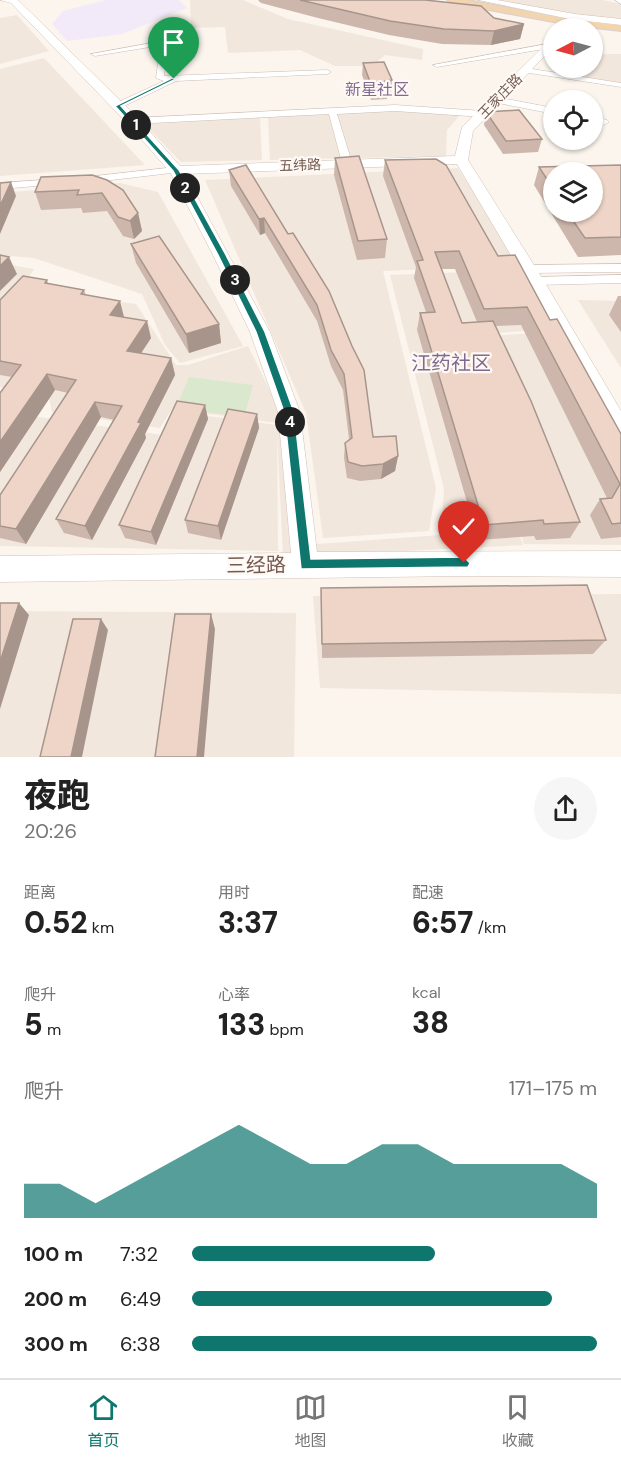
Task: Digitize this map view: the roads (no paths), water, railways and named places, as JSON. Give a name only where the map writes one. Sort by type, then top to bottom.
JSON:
[{"type":"main road","points":[[466,0],[543,19]]},
{"type":"main road","points":[[447,1],[543,20]]},
{"type":"main road","points":[[603,25],[621,25]]},
{"type":"main road","points":[[603,31],[621,33]]},
{"type":"street","points":[[4,0],[14,2],[133,121],[176,170],[222,255],[260,332],[289,412],[305,564]]},
{"type":"street","points":[[482,0],[621,25]]},
{"type":"street","points":[[437,65],[543,44]]},
{"type":"street","points":[[94,54],[152,45],[163,55],[160,78],[327,72]]},
{"type":"street","name":"王家庄路","points":[[461,160],[467,130],[543,51]]},
{"type":"street","points":[[526,70],[621,85]]},
{"type":"street","points":[[117,106],[174,79]]},
{"type":"street","points":[[496,100],[543,109]]},
{"type":"street","points":[[133,121],[395,108],[483,114]]},
{"type":"street","points":[[332,110],[347,163]]},
{"type":"street","points":[[461,160],[532,275],[621,431]]},
{"type":"street","name":"五纬路","points":[[176,170],[461,160]]},
{"type":"street","points":[[0,186],[176,170]]},
{"type":"street","points":[[532,275],[621,268]]},
{"type":"street","points":[[532,275],[621,279]]},
{"type":"street","name":"三经路","points":[[0,569],[305,564],[621,564]]},
{"type":"district","name":"新星社区","points":[[377,89]]},
{"type":"district","name":"江药社区","points":[[451,363]]}]
